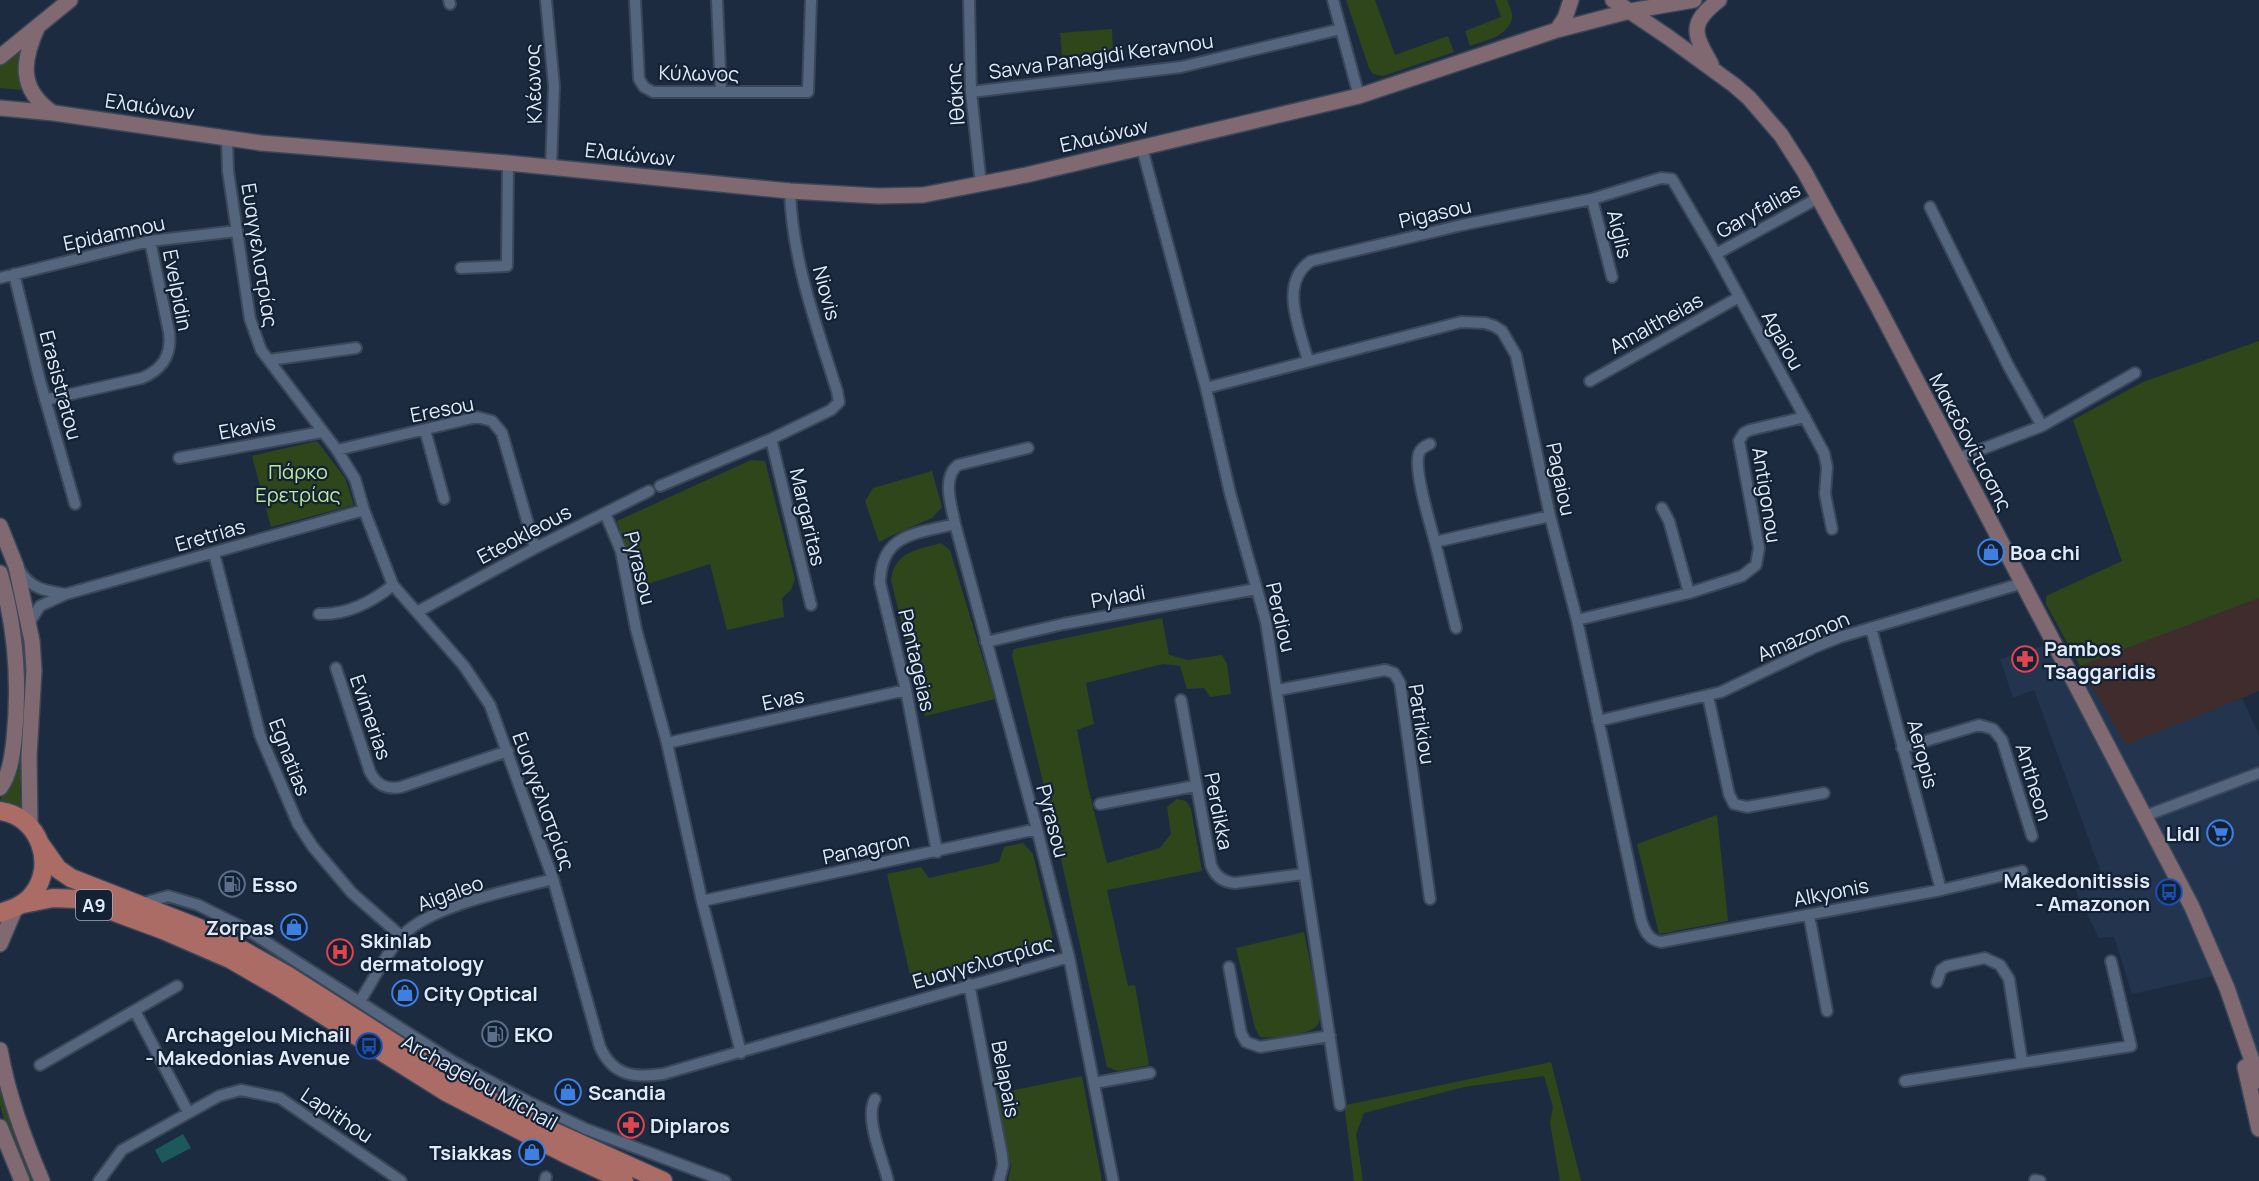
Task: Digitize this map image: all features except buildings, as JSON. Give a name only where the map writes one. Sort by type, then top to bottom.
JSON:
[{"type":"main road","points":[[0,57],[70,0]]},
{"type":"main road","points":[[1557,30],[1565,18],[1571,0]]},
{"type":"main road","name":"Μακεδονίτισσης","points":[[1613,0],[1714,70],[1749,98],[1781,135],[1876,303],[2206,936],[2251,1053],[2259,1081]]},
{"type":"main road","name":"Ελαιώνων","points":[[0,108],[227,139],[508,163],[790,191],[896,196],[939,193],[981,185],[1359,96],[1557,30],[1630,11],[1694,0]]},
{"type":"main road","points":[[1714,70],[1699,44],[1696,28],[1705,12],[1719,0]]},
{"type":"main road","points":[[38,26],[27,54],[27,80],[38,100],[54,114]]},
{"type":"main road","points":[[0,526],[16,566],[29,623],[34,670],[28,756],[30,826]]},
{"type":"main road","points":[[0,573],[8,601],[17,680],[12,758],[8,774],[0,788]]},
{"type":"main road","points":[[0,811],[19,817],[30,826]]},
{"type":"main road","name":"A9","points":[[13,909],[32,895],[39,884],[44,865],[41,845],[30,826]]},
{"type":"main road","name":"Archagelou Michail","points":[[41,845],[58,868],[71,878],[199,928],[257,957],[452,1080],[539,1125],[663,1181]]},
{"type":"main road","name":"Archagelou Michail","points":[[13,909],[53,898],[79,900],[163,930],[230,959],[282,989],[448,1094],[577,1160],[624,1181]]},
{"type":"main road","points":[[0,944],[13,909]]},
{"type":"main road","name":"Μακεδονίτισσης","points":[[2241,1031],[2243,1056],[2259,1129]]},
{"type":"main road","points":[[0,1050],[17,1118],[42,1181]]},
{"type":"main road","points":[[0,1127],[22,1181]]},
{"type":"street","name":"Κλέωνος","points":[[546,0],[554,86],[552,168]]},
{"type":"street","name":"Κύλωνος","points":[[635,0],[639,78],[644,87],[653,92],[808,92],[811,0]]},
{"type":"street","points":[[717,0],[721,92]]},
{"type":"street","name":"Ιθάκης","points":[[969,0],[971,92],[981,185]]},
{"type":"street","points":[[1333,0],[1359,96]]},
{"type":"street","name":"Savva Panagidi Keravnou","points":[[971,92],[1181,67],[1341,29]]},
{"type":"street","name":"Ευαγγελιστρίας","points":[[227,139],[228,171],[252,329],[261,350],[337,450],[355,479],[364,510],[393,585],[473,678],[490,705],[553,879],[600,1047],[605,1058],[613,1067],[623,1073],[647,1076],[663,1074],[1068,957]]},
{"type":"street","name":"Perdiou","points":[[1142,148],[1206,388],[1230,493],[1266,622],[1340,1104]]},
{"type":"street","points":[[461,268],[507,266],[508,163]]},
{"type":"street","name":"Pigasou","points":[[1308,361],[1292,295],[1295,278],[1302,267],[1311,261],[1462,225],[1592,199],[1661,178],[1672,178]]},
{"type":"street","name":"Agaiou","points":[[1672,178],[1716,254],[1826,459],[1825,494],[1832,529]]},
{"type":"street","name":"Niovis","points":[[771,439],[831,410],[839,402],[809,300],[794,232],[790,191]]},
{"type":"street","name":"Garyfalias","points":[[1716,254],[1818,198]]},
{"type":"street","name":"Aiglis","points":[[1592,199],[1612,277]]},
{"type":"street","points":[[1930,207],[2009,367],[2042,426]]},
{"type":"street","name":"Epidamnou","points":[[0,278],[150,241],[237,231]]},
{"type":"street","name":"Evelpidin","points":[[45,400],[142,378],[153,373],[162,365],[171,344],[150,241]]},
{"type":"street","name":"Erasistratou","points":[[14,274],[45,400],[75,504]]},
{"type":"street","name":"Amaltheias","points":[[1590,381],[1739,297]]},
{"type":"street","name":"Pagaiou","points":[[1206,388],[1461,322],[1485,323],[1502,331],[1516,355],[1550,516],[1577,620],[1641,920],[1648,935]]},
{"type":"street","points":[[269,360],[356,348]]},
{"type":"street","points":[[1956,459],[2042,426],[2135,373]]},
{"type":"street","name":"Eresou","points":[[337,450],[477,417],[485,418],[498,426],[502,433],[535,548]]},
{"type":"street","name":"Antigonou","points":[[1689,593],[1742,576],[1756,565],[1760,548],[1740,451],[1740,438],[1750,430],[1805,417]]},
{"type":"street","points":[[425,430],[444,499]]},
{"type":"street","name":"Ekavis","points":[[179,459],[322,432]]},
{"type":"street","points":[[660,486],[771,439]]},
{"type":"street","name":"Margaritas","points":[[771,439],[811,604]]},
{"type":"street","points":[[1430,444],[1423,447],[1419,454],[1418,473],[1456,628]]},
{"type":"street","name":"Pyrasou","points":[[1028,448],[958,465],[950,474],[949,485],[955,524],[1037,829],[1068,957],[1113,1181]]},
{"type":"street","name":"Eteokleous","points":[[417,612],[535,548],[650,491]]},
{"type":"street","points":[[1577,620],[1689,593],[1669,520],[1662,508]]},
{"type":"street","name":"Eretrias","points":[[29,623],[40,606],[66,594],[364,510]]},
{"type":"street","name":"Pyrasou","points":[[605,513],[621,552],[636,629],[667,743],[702,901],[741,1053]]},
{"type":"street","points":[[1435,542],[1550,516]]},
{"type":"street","name":"Pentageias","points":[[936,852],[906,690],[880,583],[880,565],[886,553],[895,543],[907,536],[955,524]]},
{"type":"street","name":"Egnatias","points":[[214,553],[260,735],[298,824],[313,847],[352,893],[401,936]]},
{"type":"street","name":"Eretrias","points":[[16,566],[27,581],[34,586],[42,590],[66,594]]},
{"type":"street","name":"Amazonon","points":[[1598,721],[1721,692],[1815,647],[1870,628],[2022,583]]},
{"type":"street","points":[[319,614],[344,612],[366,603],[393,585]]},
{"type":"street","name":"Pyladi","points":[[986,642],[1062,624],[1256,589]]},
{"type":"street","name":"Aeropis","points":[[1870,628],[1941,890]]},
{"type":"street","name":"Evimerias","points":[[336,668],[370,772],[379,784],[386,787],[401,787],[508,751]]},
{"type":"street","name":"Patrikiou","points":[[1278,690],[1384,670],[1394,673],[1400,683],[1430,899]]},
{"type":"street","name":"Evas","points":[[667,743],[906,690]]},
{"type":"street","points":[[1708,696],[1729,794],[1734,804],[1747,807],[1824,794]]},
{"type":"street","name":"Perdikka","points":[[1181,700],[1211,865],[1217,876],[1226,882],[1235,883],[1303,874]]},
{"type":"street","name":"Antheon","points":[[1902,748],[1979,725],[1993,729],[2002,740],[2032,836]]},
{"type":"street","points":[[2145,816],[2259,773]]},
{"type":"street","points":[[1100,804],[1195,786]]},
{"type":"street","name":"Panagron","points":[[702,901],[1037,829]]},
{"type":"street","name":"Alkyonis","points":[[1648,935],[1654,941],[1661,942],[1941,890],[2022,871]]},
{"type":"street","name":"Aigaleo","points":[[360,1001],[401,936],[423,919],[448,909],[553,879]]},
{"type":"street","points":[[139,904],[168,896],[198,905],[244,928],[452,1061],[529,1102],[586,1130],[725,1181]]},
{"type":"street","points":[[1809,915],[1827,1011]]},
{"type":"street","points":[[1937,982],[1941,970],[1947,966],[1985,958],[2000,965],[2009,979],[2022,1062]]},
{"type":"street","points":[[1905,1081],[2131,1046],[2111,961]]},
{"type":"street","points":[[1229,967],[1241,1033],[1250,1045],[1260,1047],[1330,1036]]},
{"type":"street","name":"Belapais","points":[[969,984],[1002,1155],[1003,1165],[999,1181]]},
{"type":"street","points":[[40,1065],[177,986]]},
{"type":"street","points":[[135,1011],[188,1112]]},
{"type":"street","points":[[1094,1083],[1150,1073]]},
{"type":"street","name":"Lapithou","points":[[99,1181],[122,1150],[219,1096],[241,1090],[280,1098],[401,1181]]},
{"type":"street","points":[[875,1099],[871,1106],[871,1120],[888,1181]]},
{"type":"street","points":[[577,1160],[601,1181]]},
{"type":"shaded area","points":[[2259,598],[2259,691],[2126,745],[2080,666]]},
{"type":"shaded area","points":[[2044,646],[2061,676],[2080,666],[2127,744],[2242,698],[2259,735],[2259,1056],[2226,973],[2132,994],[2114,937],[2099,938],[2073,885],[2102,875],[2034,690],[2013,698],[2000,659]]},
{"type":"shaded area","points":[[183,1134],[191,1148],[162,1163],[155,1150]]},
{"type":"green space","points":[[1346,0],[1375,0],[1395,55],[1448,36],[1454,52],[1383,76],[1373,74]]},
{"type":"green space","points":[[1495,0],[1507,0],[1512,14],[1510,24],[1495,37],[1470,46],[1465,31],[1501,17]]},
{"type":"green space","points":[[1112,29],[1113,52],[1062,56],[1060,33]]},
{"type":"green space","points":[[19,48],[18,74],[22,90],[0,88],[0,64]]},
{"type":"green space","points":[[2259,341],[2259,598],[2080,666],[2046,604],[2046,596],[2122,561],[2073,420],[2143,382]]},
{"type":"green space","name":"Πάρκο Ερετρίας","points":[[317,441],[345,478],[354,505],[271,527],[252,456]]},
{"type":"green space","points":[[751,460],[765,461],[795,579],[791,590],[782,598],[784,617],[727,630],[710,564],[638,587],[617,521]]},
{"type":"green space","points":[[932,471],[942,507],[932,518],[879,542],[865,501],[873,488]]},
{"type":"green space","points":[[941,543],[950,550],[995,699],[925,716],[891,580],[893,570],[902,557],[916,550]]},
{"type":"green space","points":[[1162,618],[1169,655],[1188,660],[1222,655],[1227,664],[1231,694],[1210,697],[1204,688],[1187,689],[1180,666],[1163,664],[1086,683],[1094,724],[1077,730],[1088,787],[1107,863],[1160,848],[1171,834],[1167,807],[1177,799],[1186,801],[1191,809],[1202,871],[1107,890],[1128,986],[1135,985],[1149,1065],[1118,1071],[1107,1067],[1053,823],[1012,655],[1014,649]]},
{"type":"green space","points":[[20,701],[26,701],[20,792],[23,814],[0,803]]},
{"type":"green space","points":[[1717,815],[1728,921],[1659,934],[1637,844]]},
{"type":"green space","points":[[1023,843],[1033,854],[1053,939],[1050,951],[1027,957],[1009,951],[944,969],[937,981],[913,988],[887,874],[921,867],[929,878],[999,862],[1004,847]]},
{"type":"green space","points":[[1304,932],[1321,1015],[1319,1022],[1314,1028],[1303,1033],[1280,1037],[1260,1037],[1255,1028],[1236,948]]},
{"type":"green space","points":[[1551,1062],[1581,1181],[1560,1181],[1550,1123],[1553,1107],[1544,1076],[1464,1087],[1364,1113],[1356,1134],[1363,1181],[1354,1181],[1346,1105]]},
{"type":"green space","points":[[0,1075],[37,1181],[28,1181],[8,1133],[0,1105]]},
{"type":"green space","points":[[1082,1076],[1102,1181],[1008,1181],[1011,1166],[996,1094]]},
{"type":"place","name":"Boa chi","points":[[1991,552]]},
{"type":"place","name":"Pambos Tsaggaridis","points":[[2025,659]]},
{"type":"place","name":"Lidl","points":[[2220,833]]},
{"type":"place","name":"Esso","points":[[232,884]]},
{"type":"place","name":"Makedonitissis - Amazonon","points":[[2169,892]]},
{"type":"place","name":"Zorpas","points":[[294,927]]},
{"type":"place","name":"Skinlab dermatology","points":[[340,952]]},
{"type":"place","name":"City Optical","points":[[405,993]]},
{"type":"place","name":"EKO","points":[[495,1034]]},
{"type":"place","name":"Archagelou Michail - Makedonias Avenue","points":[[369,1046]]},
{"type":"place","name":"Scandia","points":[[568,1092]]},
{"type":"place","name":"Diplaros","points":[[631,1125]]},
{"type":"place","name":"Tsiakkas","points":[[532,1152]]}]
